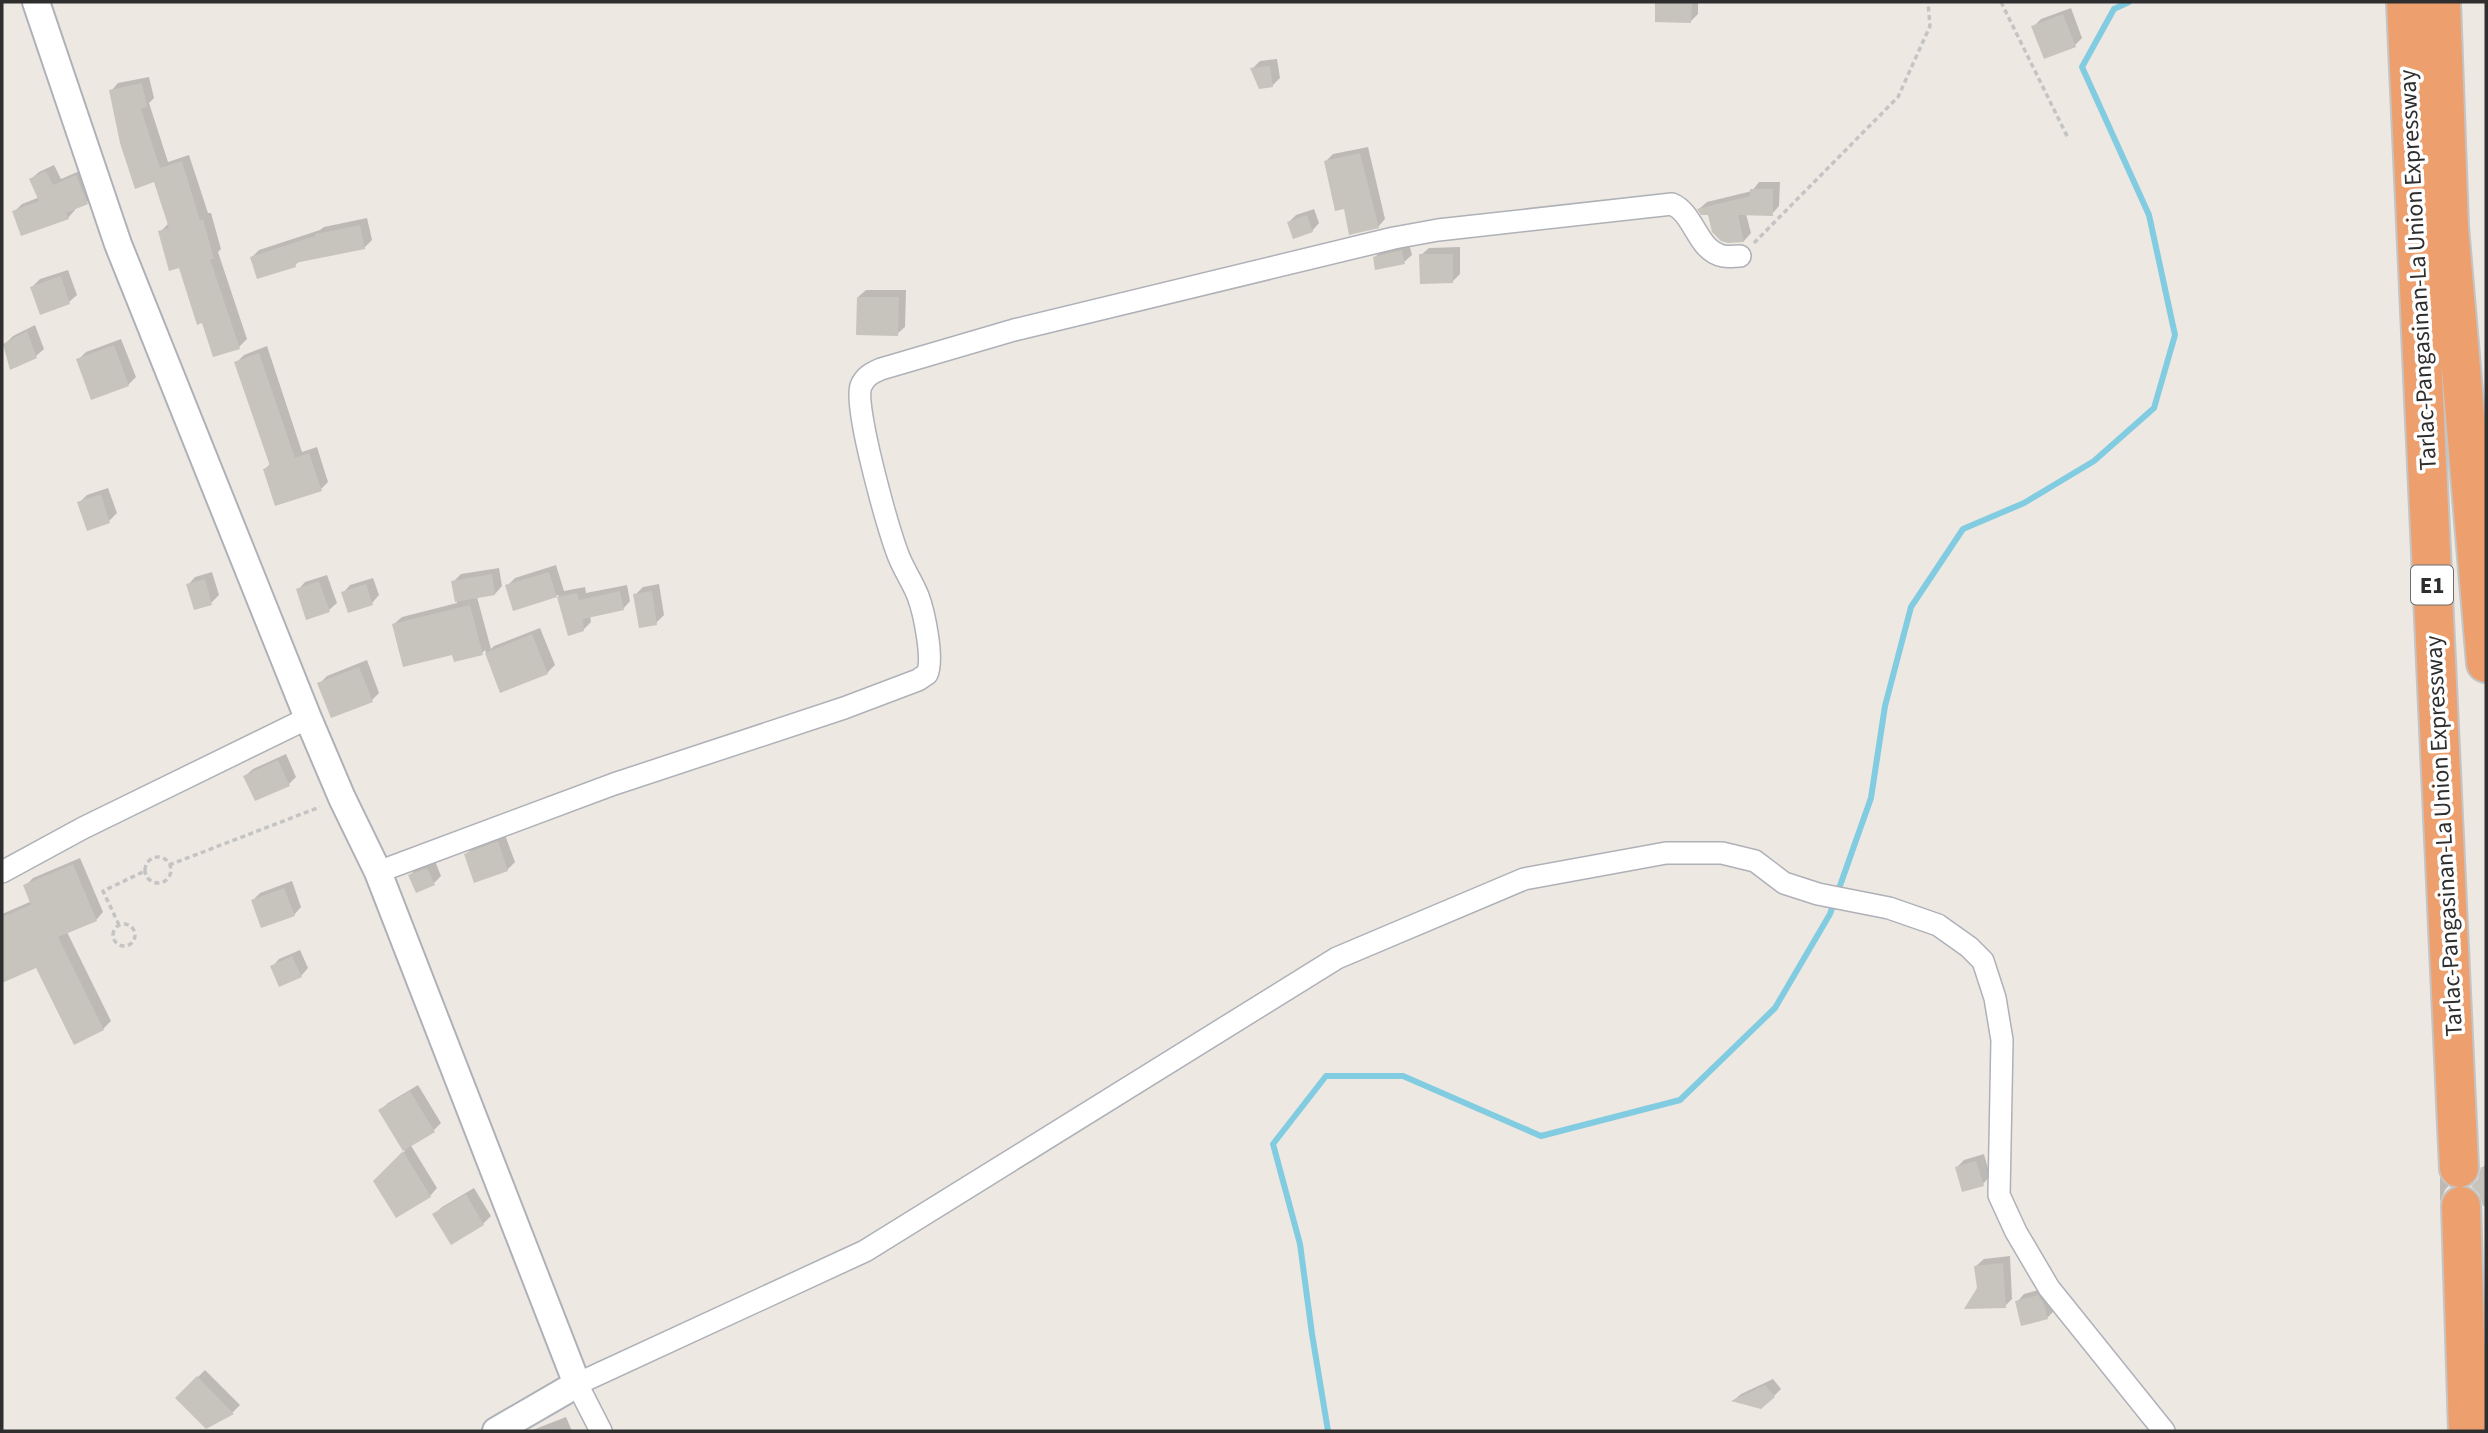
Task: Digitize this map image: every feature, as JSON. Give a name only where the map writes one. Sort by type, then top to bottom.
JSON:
[{"type":"highway","name":"Tarlac-Pangasinan-La Union Expressway","points":[[2406,2],[2459,1168]]},
{"type":"highway","name":"Tarlac-Pangasinan-La Union Expressway","points":[[2441,2],[2449,227],[2486,663]]},
{"type":"highway","points":[[2461,1206],[2468,1431]]},
{"type":"street","points":[[36,2],[118,244],[308,718],[342,798],[378,872],[577,1384],[601,1431]]},
{"type":"street","points":[[378,872],[614,784],[844,708],[918,680],[927,674],[930,660],[919,598],[897,553],[862,423],[859,396],[861,384],[867,376],[881,369],[1104,307],[1438,230],[1672,204],[1690,219],[1707,247],[1721,256],[1740,257]]},
{"type":"street","points":[[2,872],[83,828],[308,718]]},
{"type":"street","points":[[496,1431],[577,1384],[864,1251],[1337,958],[1524,879],[1666,853],[1722,853],[1755,861],[1784,883],[1818,894],[1889,908],[1938,925],[1969,947],[1983,961],[1994,998],[2001,1040],[1999,1195],[2016,1232],[2049,1288],[2164,1431]]},
{"type":"path","points":[[1740,257],[1898,97],[1930,26],[1928,2]]},
{"type":"path","points":[[2001,2],[2068,138]]},
{"type":"path","points":[[169,865],[342,798]]},
{"type":"path","points":[[153,858],[162,858],[169,865],[170,875],[160,883],[152,882],[145,871],[147,863],[153,858]]},
{"type":"path","points":[[119,925],[103,891],[145,871]]},
{"type":"path","points":[[119,925],[132,927],[135,934],[131,943],[125,945],[115,941],[114,930],[119,925]]},
{"type":"building","points":[[1655,2],[1692,2],[1691,23],[1655,22]]},
{"type":"building","points":[[2063,14],[2076,47],[2044,59],[2031,26]]},
{"type":"building","points":[[1270,66],[1273,87],[1259,89],[1250,68]]},
{"type":"building","points":[[142,83],[147,107],[141,109],[160,168],[182,161],[200,220],[203,219],[214,259],[210,259],[240,349],[213,357],[202,323],[197,325],[179,268],[169,271],[158,231],[169,228],[154,182],[135,189],[120,143],[109,90]]},
{"type":"building","points":[[1360,153],[1379,228],[1349,235],[1344,209],[1335,211],[1324,161]]},
{"type":"building","points":[[46,171],[53,185],[76,175],[88,204],[66,213],[69,219],[21,236],[12,211],[39,201],[29,179]]},
{"type":"building","points":[[1750,189],[1773,189],[1773,216],[1738,215],[1744,242],[1721,241],[1712,232],[1708,215],[1701,215],[1697,209],[1750,196]]},
{"type":"building","points":[[1307,215],[1313,232],[1293,239],[1287,222]]},
{"type":"building","points":[[360,225],[365,249],[295,263],[296,267],[257,279],[250,257],[315,234]]},
{"type":"building","points":[[1402,250],[1405,264],[1375,270],[1373,257]]},
{"type":"building","points":[[1419,254],[1453,254],[1453,283],[1420,284]]},
{"type":"building","points":[[61,276],[70,304],[40,315],[30,287]]},
{"type":"building","points":[[857,297],[899,297],[898,336],[856,335]]},
{"type":"building","points":[[27,331],[37,358],[10,370],[3,344]]},
{"type":"building","points":[[114,345],[129,386],[91,400],[76,359]]},
{"type":"building","points":[[259,353],[295,458],[309,453],[322,491],[275,506],[263,469],[270,466],[234,362]]},
{"type":"building","points":[[101,494],[110,523],[87,531],[77,502]]},
{"type":"building","points":[[549,572],[557,597],[513,611],[505,585]]},
{"type":"building","points":[[492,574],[495,595],[455,602],[451,581]]},
{"type":"building","points":[[205,579],[212,605],[194,610],[186,584]]},
{"type":"building","points":[[319,581],[330,612],[306,620],[296,589]]},
{"type":"building","points":[[366,584],[373,605],[348,613],[341,592]]},
{"type":"building","points":[[620,591],[624,610],[583,619],[584,631],[568,636],[557,597],[577,593],[579,600]]},
{"type":"building","points":[[652,591],[657,625],[639,628],[633,594]]},
{"type":"building","points":[[470,605],[483,655],[454,662],[452,655],[403,667],[392,624]]},
{"type":"building","points":[[532,634],[548,674],[500,693],[485,653]]},
{"type":"building","points":[[359,667],[373,702],[331,718],[317,683]]},
{"type":"building","points":[[278,760],[290,786],[255,801],[243,776]]},
{"type":"building","points":[[498,841],[508,871],[474,883],[464,854]]},
{"type":"building","points":[[73,864],[97,921],[58,937],[104,1030],[74,1045],[36,968],[2,983],[2,917],[31,905],[23,885]]},
{"type":"building","points":[[427,868],[435,885],[416,893],[408,875]]},
{"type":"building","points":[[284,888],[295,916],[261,928],[251,900]]},
{"type":"building","points":[[292,956],[302,977],[279,987],[270,966]]},
{"type":"building","points":[[410,1091],[435,1132],[403,1151],[378,1110]]},
{"type":"building","points":[[403,1151],[431,1197],[396,1218],[373,1181]]},
{"type":"building","points":[[1976,1161],[1984,1186],[1962,1192],[1955,1167]]},
{"type":"building","points":[[2481,1167],[2486,1167],[2486,1206],[2483,1206],[2479,1194],[2471,1186],[2478,1179]]},
{"type":"building","points":[[466,1194],[484,1225],[451,1245],[432,1214]]},
{"type":"building","points":[[2003,1263],[2006,1308],[1964,1309],[1977,1288],[1974,1266]]},
{"type":"building","points":[[2038,1295],[2048,1319],[2021,1326],[2015,1301]]},
{"type":"building","points":[[197,1376],[234,1414],[206,1429],[175,1398]]},
{"type":"building","points":[[1765,1385],[1775,1397],[1761,1409],[1731,1401]]},
{"type":"waterway","points":[[1328,1431],[1300,1244],[1273,1144],[1326,1076],[1403,1076],[1541,1136],[1680,1100],[1775,1008],[1830,914],[1871,798],[1885,706],[1911,607],[1963,529],[2024,503],[2094,461],[2154,408],[2175,335],[2149,215],[2082,67],[2114,9],[2129,2]]}]
